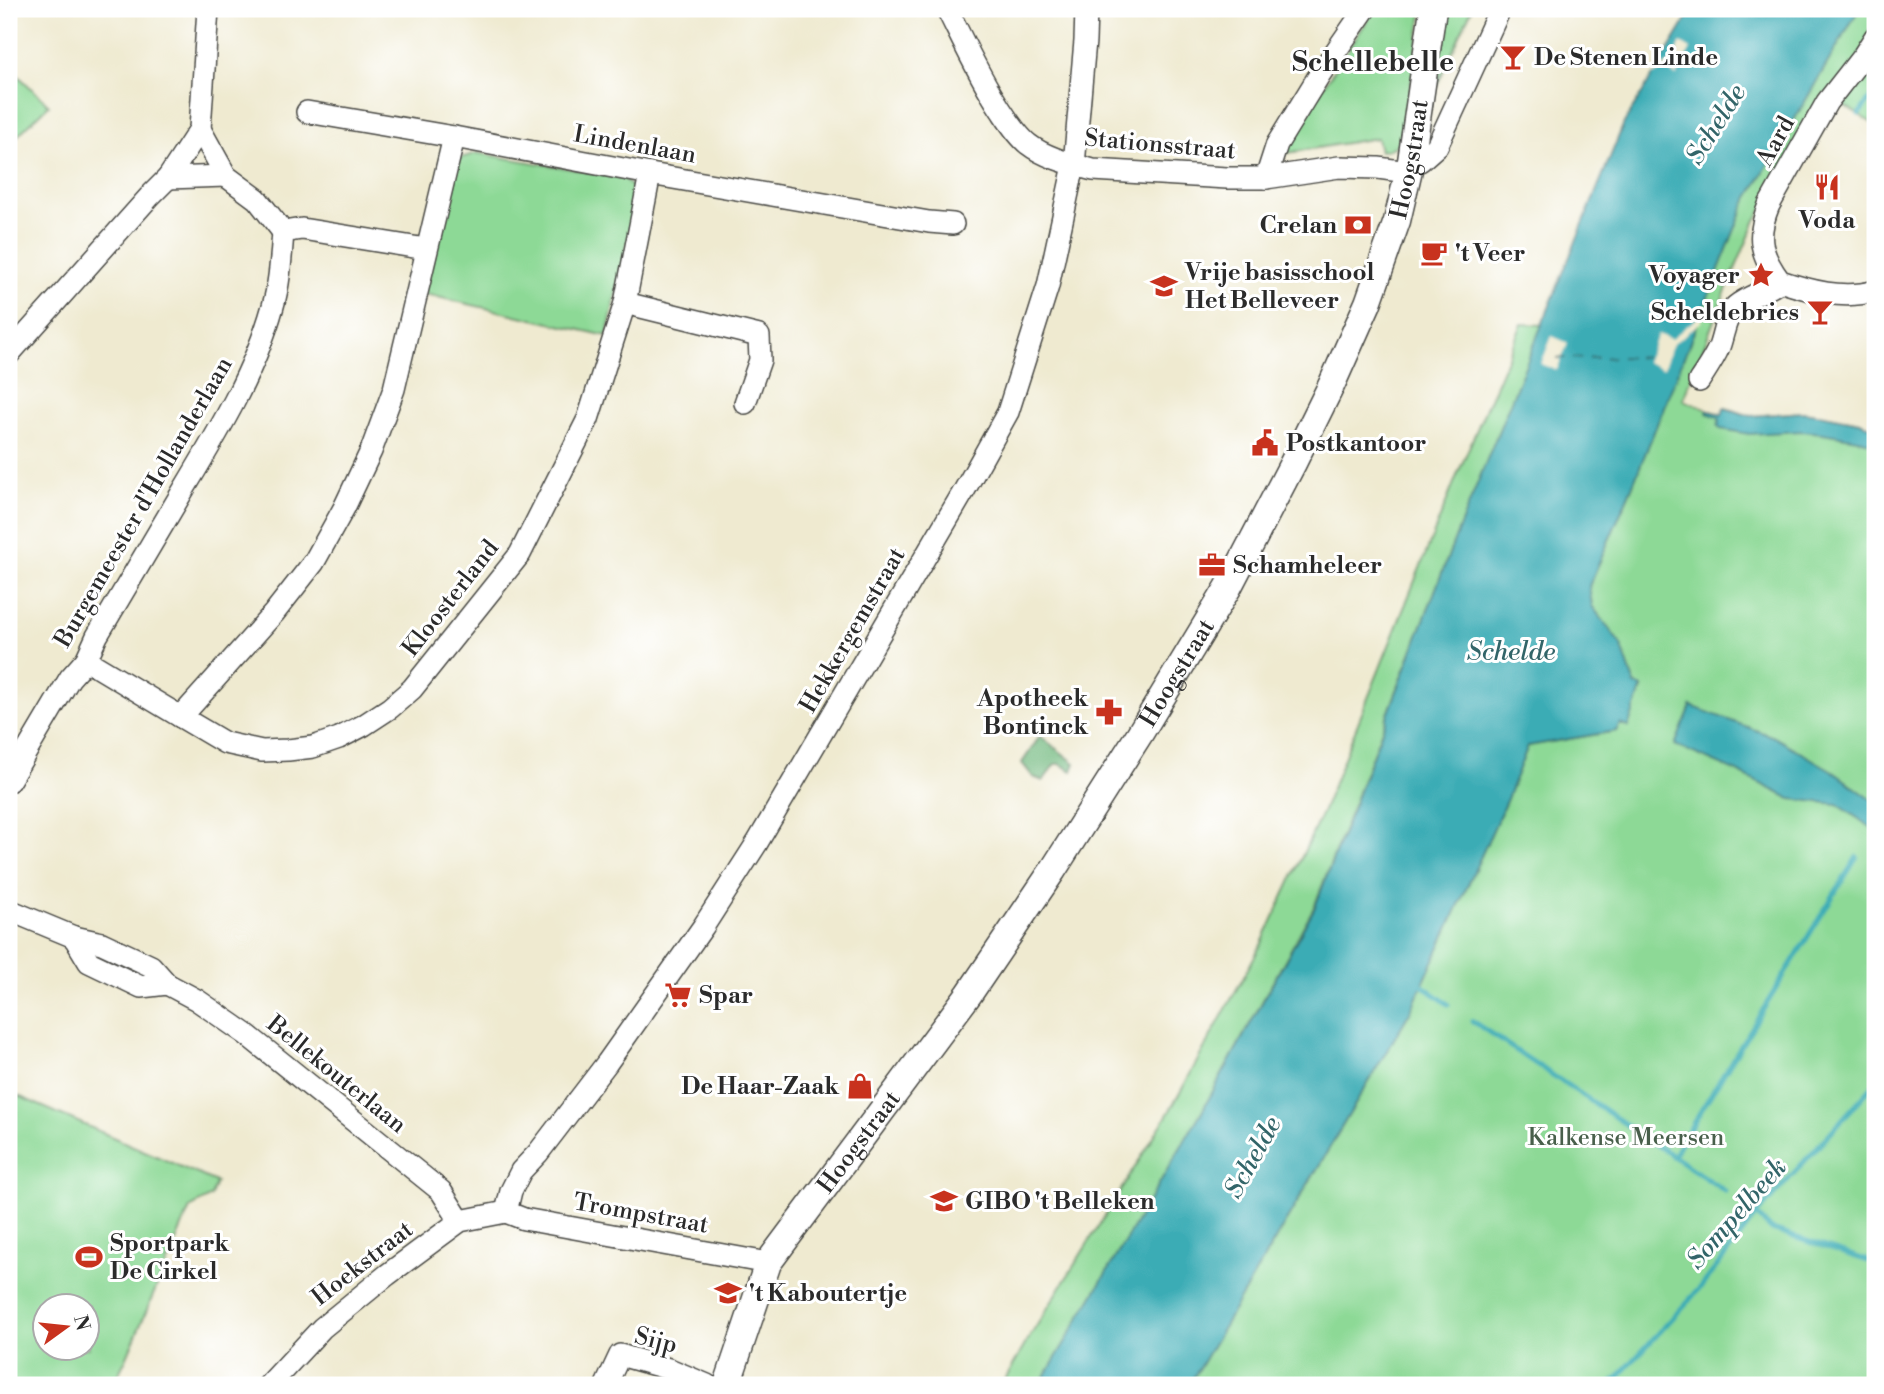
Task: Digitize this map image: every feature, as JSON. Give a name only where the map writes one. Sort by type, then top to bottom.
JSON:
[{"type":"main road","name":"Hoogstraat","points":[[727,1385],[768,1263],[969,993],[1053,870],[1228,589],[1321,405],[1368,303],[1398,221],[1433,9]]},
{"type":"street","points":[[9,354],[168,178],[200,129],[208,9]]},
{"type":"street","name":"Stationsstraat","points":[[947,9],[972,61],[1013,128],[1028,144],[1074,165],[1093,170],[1227,178],[1266,178],[1339,167],[1409,167]]},
{"type":"street","name":"Hekkergemstraat","points":[[506,1212],[511,1191],[521,1171],[607,1063],[703,927],[757,843],[1008,412],[1048,286],[1074,165],[1086,9]]},
{"type":"street","points":[[1266,178],[1277,144],[1320,74],[1365,9]]},
{"type":"street","points":[[1409,167],[1420,162],[1437,146],[1500,9]]},
{"type":"street","name":"Aard","points":[[1780,281],[1764,256],[1761,241],[1762,222],[1827,102],[1875,37]]},
{"type":"street","name":"Lindenlaan","points":[[307,112],[929,222],[953,223]]},
{"type":"street","points":[[200,129],[226,176],[257,199],[283,232],[302,229],[426,249]]},
{"type":"street","points":[[181,718],[314,562],[371,451],[394,389],[454,137]]},
{"type":"street","name":"Kloosterland","points":[[86,660],[225,743],[262,751],[313,747],[339,738],[390,708],[412,689],[520,554],[589,419],[625,303],[650,174]]},
{"type":"street","points":[[168,178],[226,176]]},
{"type":"street","name":"Burgemeester d'Hollanderlaan","points":[[9,781],[70,678],[86,660],[103,626],[213,440],[255,357],[274,304],[283,232]]},
{"type":"street","points":[[1699,381],[1718,348],[1733,310],[1780,281],[1820,293],[1875,291]]},
{"type":"street","points":[[625,303],[760,336],[760,360],[745,403]]},
{"type":"street","name":"Bellekouterlaan","points":[[9,910],[74,937],[102,943],[151,966],[167,984],[197,1000],[246,1034],[441,1191],[460,1221]]},
{"type":"street","name":"Hoekstraat","points":[[269,1385],[322,1328],[460,1221],[506,1212]]},
{"type":"street","name":"Trompstraat","points":[[506,1212],[524,1219],[768,1263]]},
{"type":"street","name":"Sijp","points":[[606,1385],[620,1355],[669,1368],[707,1385]]},
{"type":"green space","points":[[1375,9],[1423,9],[1403,137],[1394,147],[1380,151],[1377,138],[1287,153],[1286,146],[1301,120]]},
{"type":"green space","points":[[1444,9],[1472,9],[1436,87],[1431,84]]},
{"type":"green space","name":"Kalkense Meersen","points":[[1859,9],[1875,9],[1875,125],[1834,99],[1756,220],[1683,400],[1722,415],[1726,408],[1751,416],[1803,412],[1860,422],[1875,429],[1875,1385],[1189,1385],[1411,1010],[1506,801],[1528,746],[1616,731],[1620,724],[1628,726],[1642,688],[1635,685],[1621,645],[1592,606],[1589,586],[1631,489],[1745,204]]},
{"type":"green space","points":[[9,67],[49,105],[9,144]]},
{"type":"green space","points":[[477,153],[623,178],[634,189],[636,202],[607,336],[424,294],[449,177],[460,158]]},
{"type":"green space","points":[[1522,324],[1542,325],[1456,536],[1314,907],[1201,1113],[1040,1385],[1002,1385],[1171,1109],[1262,943],[1322,813],[1456,478]]},
{"type":"green space","points":[[1040,736],[1075,763],[1072,771],[1055,764],[1043,781],[1033,777],[1022,763]]},
{"type":"green space","name":"Sportpark De Cirkel","points":[[9,1092],[216,1182],[211,1196],[190,1208],[113,1385],[9,1385]]},
{"type":"water","name":"Schelde","points":[[1693,9],[1859,9],[1745,204],[1631,489],[1589,586],[1592,606],[1621,645],[1635,685],[1642,687],[1628,727],[1620,724],[1616,731],[1528,746],[1506,801],[1411,1010],[1189,1385],[1040,1385],[1201,1113],[1315,907],[1456,536],[1624,123]]},
{"type":"water","points":[[1724,408],[1751,416],[1803,412],[1860,422],[1875,429],[1875,445],[1863,440],[1823,433],[1802,431],[1749,434],[1721,429],[1718,426],[1720,418],[1707,413],[1708,410],[1722,415]]},
{"type":"water","points":[[1691,706],[1774,737],[1831,770],[1875,802],[1875,830],[1837,804],[1791,799],[1675,745]]},
{"type":"pier","points":[[1681,43],[1691,49],[1676,76],[1665,69],[1646,79],[1651,72],[1671,62]]},
{"type":"pier","points":[[1705,311],[1701,322],[1673,344],[1663,369],[1646,362],[1658,334],[1671,339]]},
{"type":"pier","points":[[1552,336],[1568,343],[1557,370],[1541,364]]},
{"type":"waterway","points":[[1859,114],[1875,92]]},
{"type":"waterway","points":[[1673,1156],[1857,857]]},
{"type":"waterway","name":"Sompelbeek","points":[[1419,983],[1448,1004]]},
{"type":"waterway","name":"Sompelbeek","points":[[1472,1021],[1725,1191]]},
{"type":"waterway","name":"Sompelbeek","points":[[1611,1385],[1701,1287],[1756,1215],[1875,1083]]},
{"type":"waterway","points":[[1756,1215],[1772,1230],[1875,1263]]},
{"type":"ferry route","points":[[1557,358],[1653,357]]},
{"type":"place","name":"De Stenen Linde","points":[[1513,57]]},
{"type":"place","name":"Voda","points":[[1827,187]]},
{"type":"place","name":"Crelan","points":[[1358,225]]},
{"type":"place","name":"'t Veer","points":[[1434,253]]},
{"type":"place","name":"Voyager","points":[[1761,275]]},
{"type":"place","name":"Vrije basisschool Het Belleveer","points":[[1164,286]]},
{"type":"place","name":"Scheldebries","points":[[1820,312]]},
{"type":"place","name":"Postkantoor","points":[[1265,443]]},
{"type":"place","name":"Schamheleer","points":[[1212,565]]},
{"type":"place","name":"Apotheek Bontinck","points":[[1109,712]]},
{"type":"place","name":"Spar","points":[[678,995]]},
{"type":"place","name":"De Haar-Zaak","points":[[860,1086]]},
{"type":"place","name":"GIBO 't Belleken","points":[[944,1201]]},
{"type":"place","name":"Sportpark De Cirkel","points":[[89,1257]]},
{"type":"place","name":"'t Kaboutertje","points":[[728,1293]]},
{"type":"district","name":"Schellebelle","points":[[1373,61]]}]
